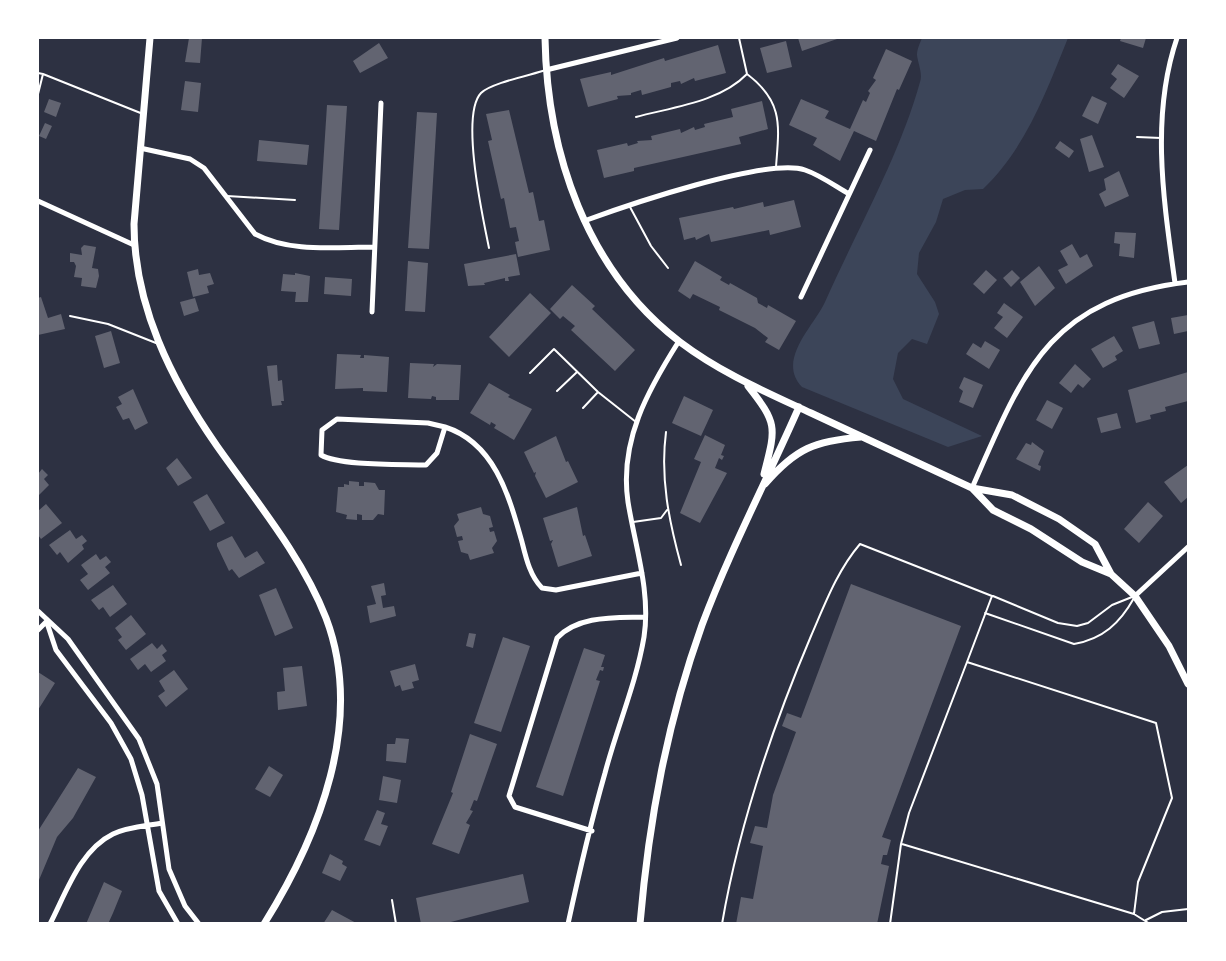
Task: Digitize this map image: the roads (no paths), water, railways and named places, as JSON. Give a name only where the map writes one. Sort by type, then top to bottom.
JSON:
[{"type":"street","points":[[150,38],[134,245],[142,291],[159,344],[191,408],[308,582],[326,617],[337,655],[340,705],[337,744],[328,783],[298,862],[264,924]]},
{"type":"street","points":[[545,38],[546,70],[557,144],[584,221],[618,277],[679,341],[747,384],[972,488],[1012,495],[1059,519],[1095,544],[1111,574],[1135,596],[1169,646],[1188,684]]},
{"type":"street","points":[[546,70],[677,38]]},
{"type":"street","points":[[1175,283],[1163,196],[1161,138],[1167,85],[1178,38]]},
{"type":"street","points":[[372,312],[381,104]]},
{"type":"street","points":[[140,148],[190,159],[204,168],[255,234],[266,241],[282,246],[374,247]]},
{"type":"street","points":[[801,297],[870,150]]},
{"type":"street","points":[[584,221],[629,204],[747,172],[776,167],[804,169],[849,194]]},
{"type":"street","points":[[38,201],[134,245]]},
{"type":"street","points":[[972,488],[1024,376],[1057,335],[1079,317],[1106,302],[1134,292],[1188,282]]},
{"type":"street","points":[[568,924],[604,773],[635,675],[644,635],[642,573],[627,489],[627,465],[636,422],[651,388],[679,341]]},
{"type":"street","points":[[747,384],[766,410],[774,428],[760,490]]},
{"type":"street","points":[[640,924],[652,813],[669,733],[703,623],[798,407]]},
{"type":"street","points":[[445,427],[437,453],[426,465],[345,462],[326,458],[321,455],[319,448],[322,430],[337,419],[428,423],[445,427],[465,435],[495,468],[512,506],[534,577],[542,588],[556,590],[642,573]]},
{"type":"street","points":[[760,490],[778,469],[806,447],[831,440],[862,437]]},
{"type":"street","points":[[972,488],[993,510],[1032,529],[1082,562],[1111,574]]},
{"type":"street","points":[[1135,596],[1188,547]]},
{"type":"street","points":[[38,611],[46,621],[68,639],[129,721],[149,759],[157,784],[170,869],[177,891],[200,924]]},
{"type":"street","points":[[592,831],[515,807],[509,796],[558,638],[567,628],[579,623],[645,617]]},
{"type":"street","points":[[38,630],[46,621]]},
{"type":"street","points":[[46,621],[56,650],[123,742],[138,776],[159,891],[177,924]]},
{"type":"street","points":[[50,924],[90,852],[113,834],[162,823]]},
{"type":"lane","points":[[739,38],[747,74],[760,84],[776,106],[778,121],[776,167]]},
{"type":"lane","points":[[489,248],[474,160],[472,130],[475,103],[479,95],[488,89],[546,70]]},
{"type":"lane","points":[[38,73],[143,114]]},
{"type":"lane","points":[[38,94],[43,74]]},
{"type":"lane","points":[[636,117],[724,93],[747,74]]},
{"type":"lane","points":[[1137,136],[1161,138]]},
{"type":"lane","points":[[227,196],[295,200]]},
{"type":"lane","points":[[629,204],[651,246],[668,268]]},
{"type":"lane","points":[[70,316],[108,324],[159,344]]},
{"type":"lane","points":[[530,373],[554,349],[598,392],[636,422]]},
{"type":"lane","points":[[557,391],[577,372]]},
{"type":"lane","points":[[583,408],[598,392]]},
{"type":"lane","points":[[666,432],[664,459],[667,510],[681,565]]},
{"type":"lane","points":[[633,522],[661,518],[667,510]]},
{"type":"lane","points":[[722,924],[746,823],[777,719],[837,578],[849,557],[860,544],[1068,626],[1088,624],[1112,605],[1135,596]]},
{"type":"lane","points":[[890,924],[901,844],[909,813],[992,596]]},
{"type":"lane","points":[[985,613],[1074,644],[1093,639],[1111,628],[1123,618],[1135,596]]},
{"type":"lane","points":[[967,662],[1156,723],[1172,798],[1138,882],[1134,914]]},
{"type":"lane","points":[[901,844],[1134,914],[1147,923],[1162,912],[1188,909]]},
{"type":"lane","points":[[392,900],[396,924]]}]
